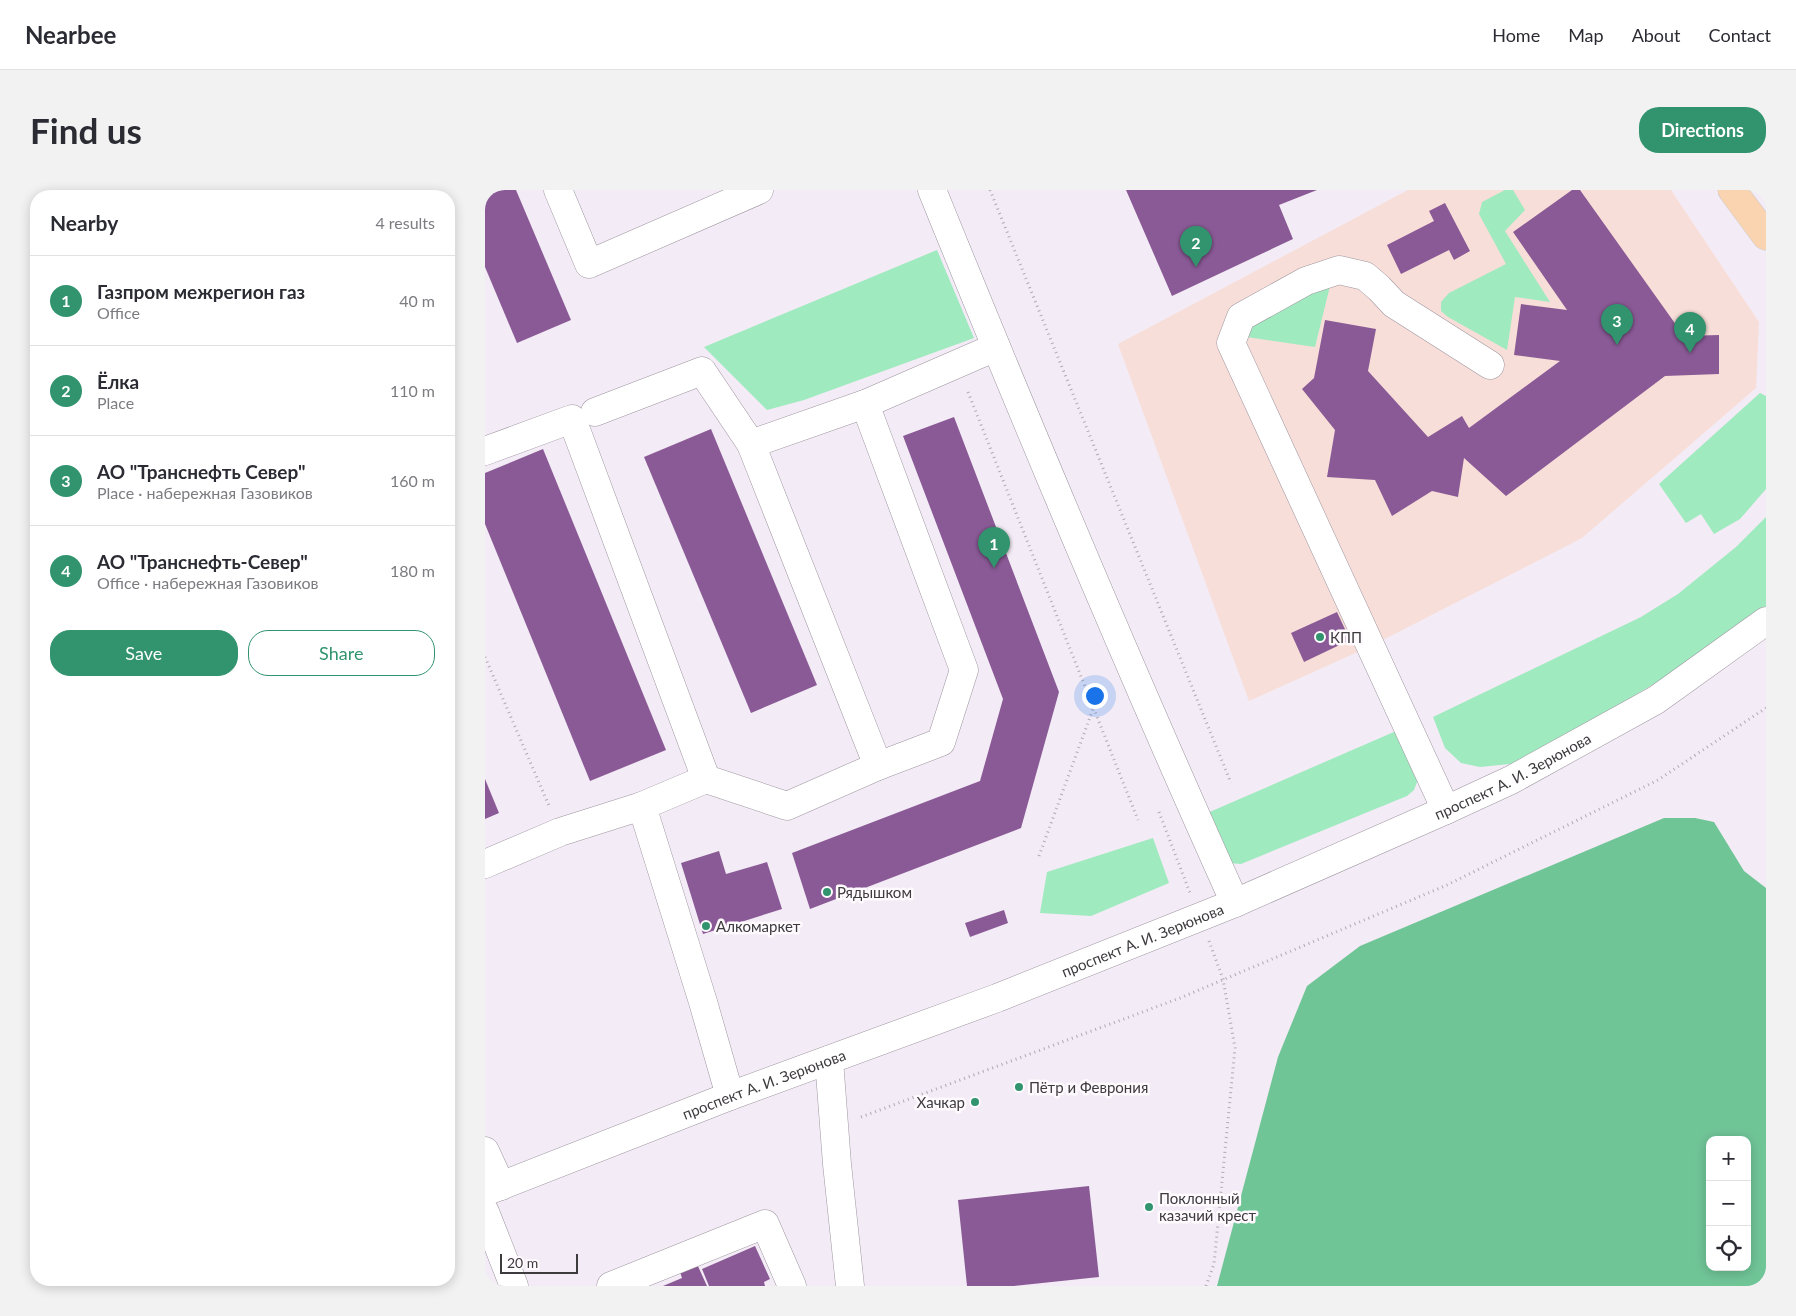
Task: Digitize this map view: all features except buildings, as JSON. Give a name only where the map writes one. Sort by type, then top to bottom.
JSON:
[{"type":"main road","points":[[1732,190],[1766,236]]},
{"type":"street","points":[[558,190],[589,264],[759,190]]},
{"type":"street","points":[[932,190],[996,347],[1189,802],[1235,903]]},
{"type":"street","points":[[1446,810],[1231,343],[1241,316],[1306,281],[1339,270],[1365,276],[1393,304],[1490,365]]},
{"type":"street","points":[[751,444],[865,404],[996,347]]},
{"type":"street","points":[[595,412],[702,371],[751,444],[878,766]]},
{"type":"street","points":[[485,864],[560,832],[642,806],[707,779],[787,806],[878,766],[941,742],[964,670],[865,404]]},
{"type":"street","points":[[485,451],[572,419],[707,779]]},
{"type":"street","name":"проспект А. И. Зерюнова","points":[[493,1189],[730,1096],[997,998],[1235,903],[1446,810],[1511,780],[1656,700],[1766,621]]},
{"type":"street","points":[[642,806],[730,1096]]},
{"type":"street","points":[[829,1060],[850,1286]]},
{"type":"street","points":[[485,1151],[493,1189]]},
{"type":"street","points":[[485,1212],[514,1286]]},
{"type":"street","points":[[611,1286],[765,1224],[792,1286]]},
{"type":"path","points":[[990,190],[1231,783]]},
{"type":"path","points":[[968,392],[1138,820]]},
{"type":"path","points":[[485,657],[560,832]]},
{"type":"path","points":[[1039,856],[1093,708]]},
{"type":"path","points":[[834,1126],[1181,998],[1447,885],[1657,780],[1766,708]]},
{"type":"path","points":[[1159,812],[1223,979],[1235,1048],[1214,1264],[1206,1286]]},
{"type":"shaded area","points":[[1408,190],[1671,190],[1759,322],[1756,388],[1582,538],[1371,646],[1249,701],[1118,344]]},
{"type":"green space","points":[[1505,190],[1513,190],[1525,210],[1505,231],[1550,302],[1515,297],[1507,350],[1448,317],[1441,311],[1441,302],[1449,293],[1506,264],[1479,214],[1482,202]]},
{"type":"green space","points":[[937,250],[974,338],[804,400],[767,410],[704,347]]},
{"type":"green space","points":[[1331,282],[1315,347],[1247,337],[1255,322]]},
{"type":"green space","points":[[1760,393],[1766,396],[1766,489],[1740,519],[1714,534],[1701,514],[1686,523],[1659,484]]},
{"type":"green space","points":[[1766,517],[1766,606],[1659,681],[1519,763],[1480,767],[1461,763],[1445,748],[1433,717],[1641,617],[1678,594],[1736,547]]},
{"type":"green space","points":[[1403,728],[1420,774],[1414,790],[1407,796],[1241,864],[1228,863],[1205,814]]},
{"type":"green space","points":[[1664,818],[1695,818],[1714,822],[1744,871],[1766,888],[1766,1286],[1217,1286],[1278,1057],[1307,986],[1360,946]]},
{"type":"green space","points":[[1153,838],[1169,883],[1091,916],[1040,913],[1047,872]]},
{"type":"place","name":"Ёлка","points":[[1196,267]]},
{"type":"place","name":"АО \"Транснефть Север\"","points":[[1617,345]]},
{"type":"place","name":"АО \"Транснефть-Север\"","points":[[1690,353]]},
{"type":"place","name":"Газпром межрегион газ","points":[[994,568]]},
{"type":"place","name":"КПП","points":[[1320,637]]},
{"type":"place","name":"Рядышком","points":[[827,892]]},
{"type":"place","name":"Алкомаркет","points":[[706,926]]},
{"type":"place","name":"Пётр и Феврония","points":[[1019,1087]]},
{"type":"place","name":"Хачкар","points":[[975,1102]]},
{"type":"place","name":"Поклонный казачий крест","points":[[1149,1207]]}]
